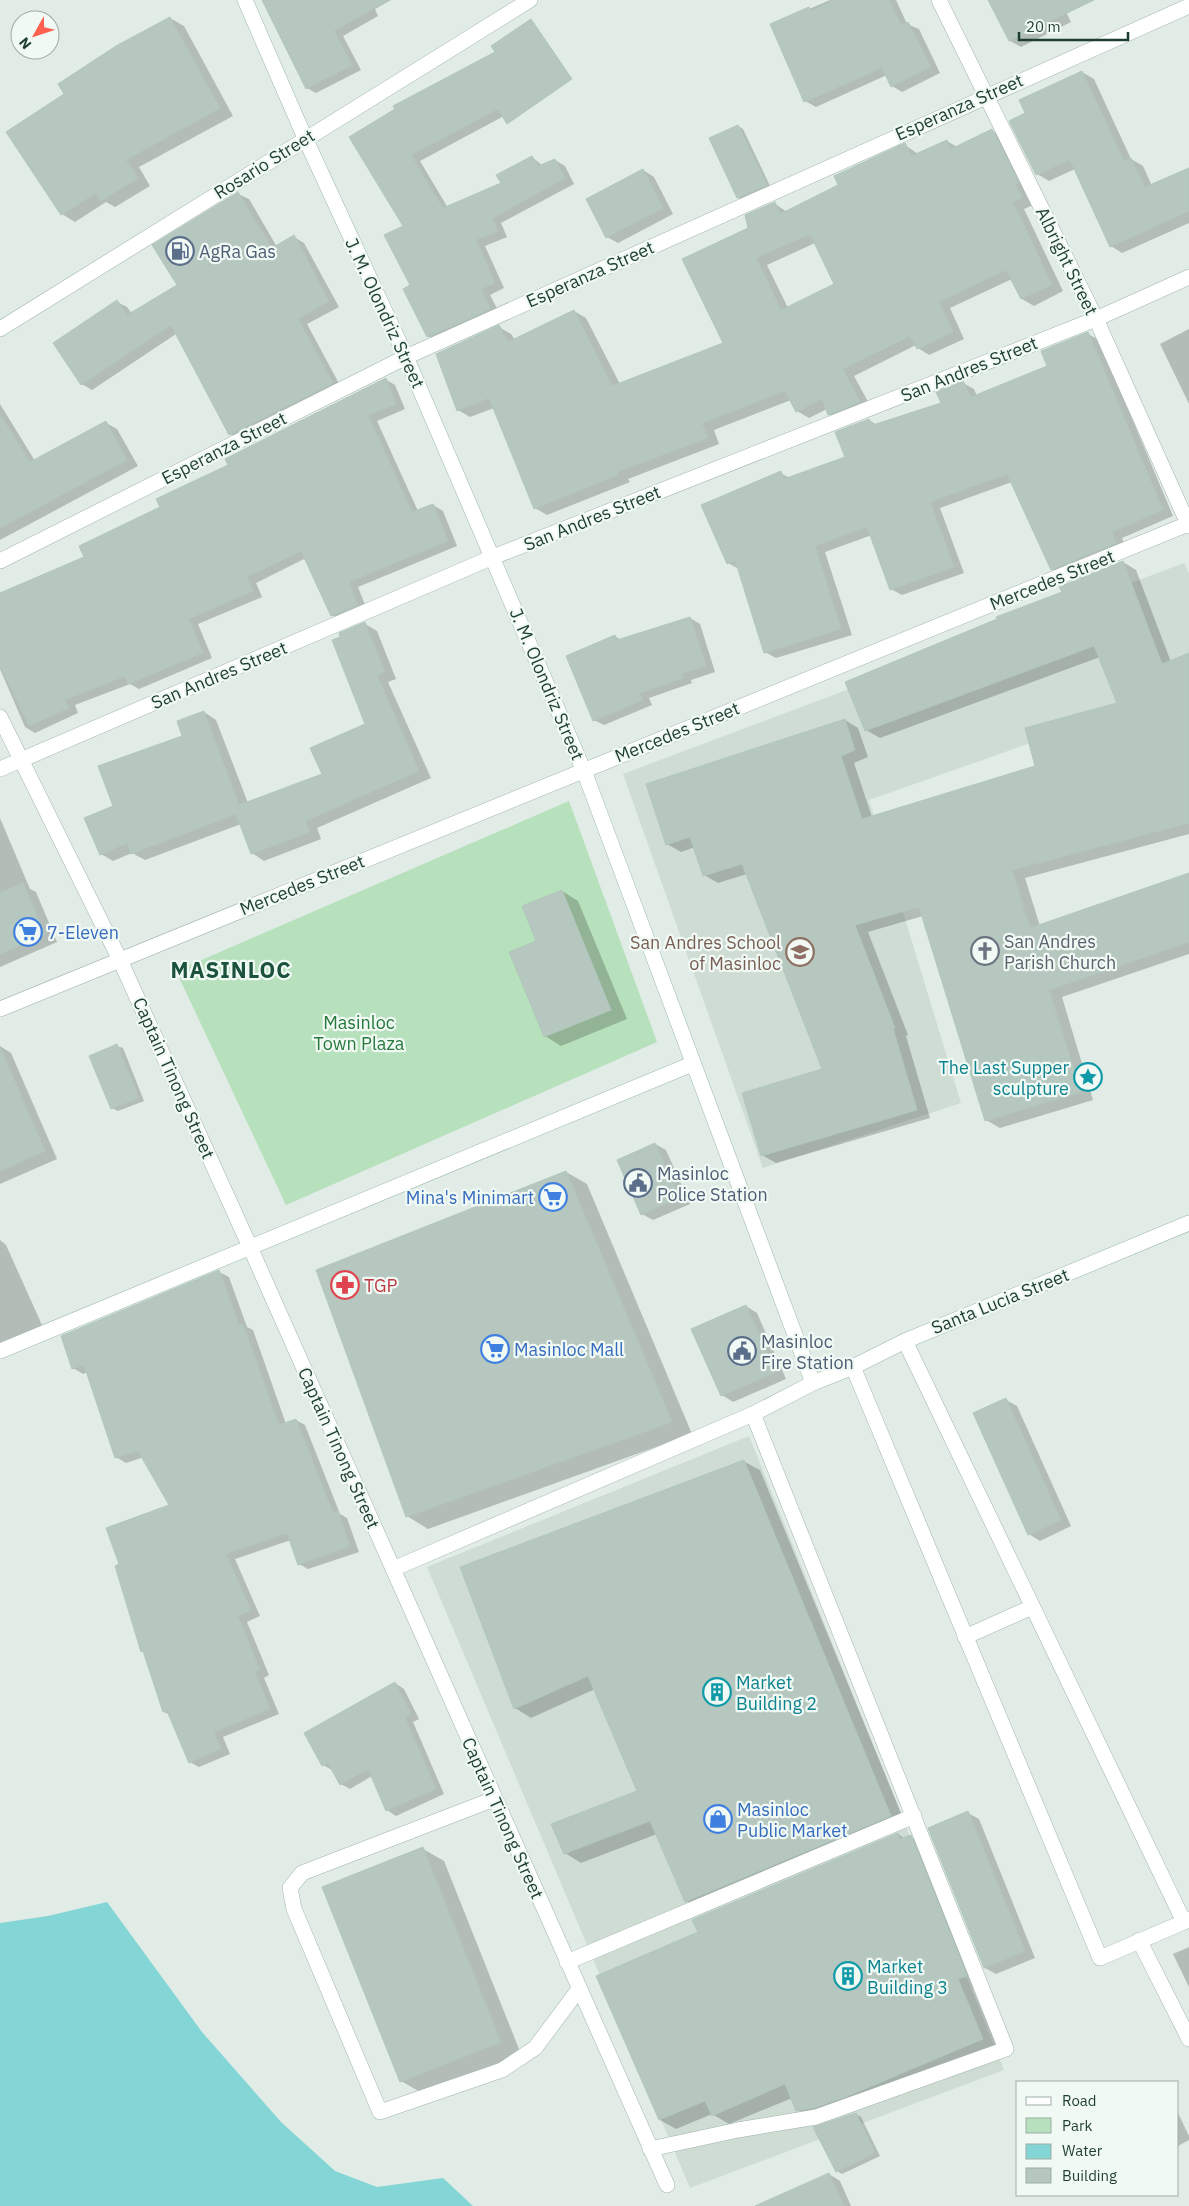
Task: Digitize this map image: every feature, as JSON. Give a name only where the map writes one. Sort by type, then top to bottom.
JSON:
[{"type":"street","name":"J. M. Olondriz Street","points":[[245,0],[305,138],[406,356],[584,771],[692,1064],[813,1383]]},
{"type":"street","name":"Rosario Street","points":[[0,329],[530,0]]},
{"type":"street","name":"Albright Street","points":[[939,0],[1096,319],[1189,525]]},
{"type":"street","name":"Esperanza Street","points":[[0,561],[406,356],[1189,6]]},
{"type":"street","name":"San Andres Street","points":[[0,769],[493,557],[1096,319],[1189,277]]},
{"type":"street","name":"Mercedes Street","points":[[0,1010],[1189,525]]},
{"type":"street","name":"Captain Tinong Street","points":[[0,717],[120,960],[250,1247],[667,2185]]},
{"type":"street","points":[[0,1351],[692,1064]]},
{"type":"street","name":"Santa Lucia Street","points":[[393,1569],[753,1414],[813,1383],[853,1368],[905,1340],[1189,1223]]},
{"type":"street","points":[[853,1368],[1100,1958],[1186,1920],[1032,1607],[905,1340]]},
{"type":"street","points":[[650,2149],[738,2130],[816,2117],[1006,2049],[753,1414]]},
{"type":"street","points":[[966,1637],[1032,1607]]},
{"type":"street","points":[[494,1799],[302,1873],[290,1888],[294,1909],[380,2112],[502,2070],[535,2048],[579,1989]]},
{"type":"street","points":[[567,1962],[914,1816]]},
{"type":"street","points":[[1139,1940],[1189,2039]]},
{"type":"shaded area","name":"San Andres School of Masinloc","points":[[1184,563],[1189,573],[1189,687],[869,800],[961,1103],[763,1168],[623,774]]},
{"type":"shaded area","name":"Masinloc Public Market","points":[[749,1436],[1004,2070],[690,2188],[427,1567]]},
{"type":"green space","name":"Masinloc Town Plaza","points":[[569,801],[657,1042],[286,1205],[176,971]]},
{"type":"water","points":[[107,1902],[202,2032],[281,2122],[335,2171],[377,2187],[443,2178],[473,2206],[0,2206],[0,1923],[48,1916]]},
{"type":"building","points":[[262,0],[388,0],[334,31],[352,65],[306,89]]},
{"type":"building","points":[[834,0],[889,0],[901,25],[908,22],[931,67],[891,87],[882,68],[804,102],[770,24],[809,7],[811,11]]},
{"type":"building","points":[[988,0],[1094,0],[1009,41]]},
{"type":"building","points":[[170,17],[220,108],[126,160],[138,178],[101,201],[96,193],[61,215],[6,132],[64,94],[58,84],[116,46]]},
{"type":"building","points":[[531,19],[572,79],[507,124],[498,109],[411,155],[443,208],[501,183],[496,175],[532,156],[538,166],[555,159],[565,178],[492,218],[498,231],[476,240],[495,283],[481,289],[491,309],[427,337],[403,289],[410,285],[384,235],[403,226],[349,137],[395,109],[393,106],[495,52],[491,46]]},
{"type":"building","points":[[1082,71],[1124,161],[1131,158],[1145,187],[1189,168],[1189,211],[1110,247],[1070,160],[1036,175],[1009,121],[1025,113],[1019,100]]},
{"type":"building","points":[[738,125],[767,185],[737,198],[709,138]]},
{"type":"building","points":[[992,129],[1019,183],[1015,184],[1022,198],[1013,202],[1052,285],[1021,299],[1006,270],[939,302],[953,332],[917,349],[910,336],[843,369],[860,402],[828,415],[822,399],[796,412],[785,391],[702,423],[708,438],[617,472],[618,475],[534,509],[489,398],[457,411],[436,354],[499,325],[508,342],[574,310],[612,386],[723,343],[682,259],[748,228],[745,215],[775,202],[780,214],[838,185],[834,176],[905,143],[911,156],[947,140],[951,149]],"holes":[[[810,234],[834,284],[781,310],[756,258]]]},
{"type":"building","points":[[643,169],[663,208],[606,238],[586,199]]},
{"type":"building","points":[[238,192],[272,248],[294,235],[329,301],[298,319],[333,383],[229,435],[171,325],[81,385],[53,343],[117,300],[127,315],[177,285],[152,245]]},
{"type":"building","points":[[1088,332],[1163,510],[1112,532],[1116,543],[1051,570],[1007,474],[930,502],[954,567],[890,590],[867,527],[815,546],[841,629],[764,653],[735,560],[727,564],[701,505],[781,471],[784,479],[845,457],[835,432],[869,419],[873,425],[941,403],[936,392],[963,381],[971,397],[1047,366],[1041,351]]},
{"type":"building","points":[[386,378],[396,404],[368,415],[412,512],[433,504],[448,541],[349,582],[358,605],[331,616],[301,551],[247,577],[253,591],[189,619],[203,653],[128,684],[125,676],[65,700],[69,708],[29,726],[0,666],[0,593],[84,557],[79,546],[160,507],[156,499],[228,465],[225,459]]},
{"type":"building","points":[[0,414],[30,462],[106,421],[127,460],[0,528]]},
{"type":"building","points":[[1123,561],[1162,664],[1189,653],[1189,823],[1012,870],[1030,928],[1189,873],[1189,942],[1049,990],[1081,1092],[985,1121],[919,907],[855,925],[895,1028],[893,1028],[917,1110],[761,1156],[742,1093],[822,1069],[742,864],[703,876],[690,837],[666,845],[646,784],[845,719],[855,750],[841,756],[862,819],[1035,766],[1025,728],[1117,703],[1094,646],[865,731],[845,682],[997,619],[996,617],[1062,592],[1059,587]]},
{"type":"building","points":[[690,617],[706,666],[681,674],[683,678],[640,693],[643,700],[593,721],[566,656],[615,635],[617,640]]},
{"type":"building","points":[[365,622],[385,672],[377,675],[419,771],[305,821],[310,832],[251,854],[236,814],[131,854],[127,843],[100,855],[84,818],[113,806],[98,766],[182,736],[177,721],[204,711],[239,805],[322,774],[310,748],[365,724],[332,640],[340,637],[339,633]]},
{"type":"building","points":[[23,883],[45,934],[0,954],[0,893]]},
{"type":"building","points":[[562,890],[611,1010],[544,1037],[509,952],[536,941],[522,906]]},
{"type":"building","points":[[117,1044],[139,1098],[111,1109],[89,1056]]},
{"type":"building","points":[[0,1047],[45,1151],[0,1171]]},
{"type":"building","points":[[655,1143],[680,1197],[641,1215],[617,1160]]},
{"type":"building","points":[[566,1171],[672,1422],[406,1517],[316,1270]]},
{"type":"building","points":[[219,1270],[239,1325],[243,1324],[279,1425],[296,1419],[333,1513],[338,1511],[350,1546],[298,1565],[287,1533],[226,1554],[251,1610],[238,1616],[260,1670],[255,1672],[270,1709],[214,1732],[221,1749],[189,1763],[167,1711],[163,1712],[143,1651],[141,1652],[115,1566],[119,1564],[106,1528],[169,1505],[138,1451],[115,1458],[84,1365],[72,1369],[61,1336]]},
{"type":"building","points":[[746,1305],[776,1372],[721,1396],[691,1329]]},
{"type":"building","points":[[1006,1398],[1061,1520],[1028,1535],[973,1413]]},
{"type":"building","name":"Market Building 2","points":[[744,1460],[891,1816],[685,1902],[650,1821],[564,1854],[551,1824],[637,1791],[588,1676],[514,1709],[460,1567]]},
{"type":"building","points":[[395,1682],[411,1714],[405,1717],[436,1789],[386,1811],[368,1769],[340,1785],[328,1763],[322,1766],[304,1733]]},
{"type":"building","points":[[968,1811],[1025,1951],[984,1968],[928,1828]]},
{"type":"building","name":"Market Building 3","points":[[898,1833],[900,1839],[911,1835],[967,1976],[958,1979],[983,2039],[848,2096],[814,2108],[796,2111],[785,2084],[712,2116],[705,2101],[659,2120],[596,1976],[698,1932],[692,1920]]},
{"type":"building","points":[[423,1847],[501,2042],[400,2082],[322,1887]]},
{"type":"building","points":[[856,2113],[875,2153],[836,2172],[813,2127]]},
{"type":"building","points":[[829,2173],[844,2206],[755,2206]]},
{"type":"place","name":"AgRa Gas","points":[[180,251]]},
{"type":"place","name":"7-Eleven","points":[[28,932]]},
{"type":"place","name":"San Andres Parish Church","points":[[985,951]]},
{"type":"place","name":"San Andres School of Masinloc","points":[[800,952]]},
{"type":"place","name":"The Last Supper sculpture","points":[[1088,1077]]},
{"type":"place","name":"Masinloc Police Station","points":[[638,1183]]},
{"type":"place","name":"Mina's Minimart","points":[[553,1197]]},
{"type":"place","name":"TGP","points":[[345,1285]]},
{"type":"place","name":"Masinloc Mall","points":[[495,1349]]},
{"type":"place","name":"Masinloc Fire Station","points":[[742,1351]]},
{"type":"place","name":"Market Building 2","points":[[717,1692]]},
{"type":"place","name":"Masinloc Public Market","points":[[718,1819]]},
{"type":"place","name":"Market Building 3","points":[[848,1976]]},
{"type":"district","name":"MASINLOC","points":[[231,969]]}]
